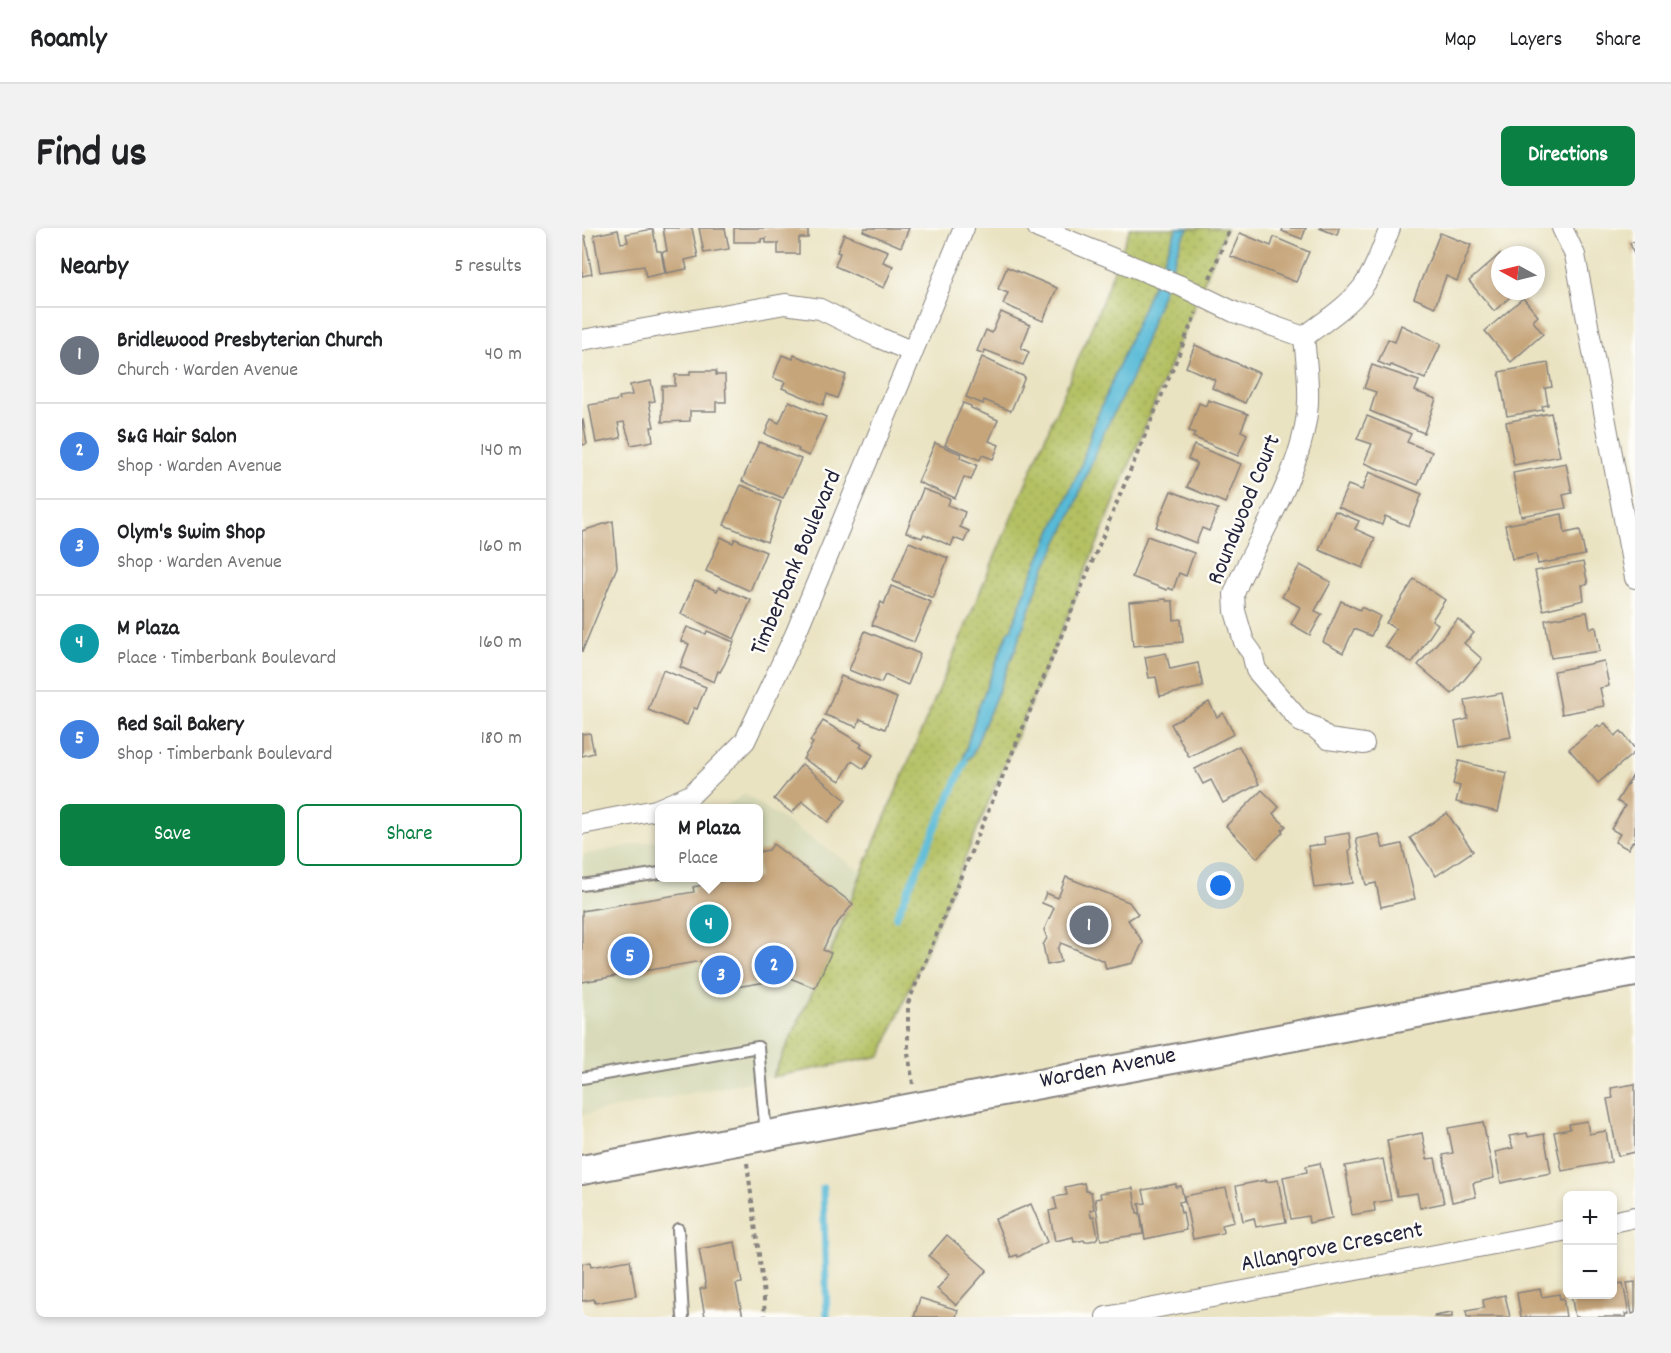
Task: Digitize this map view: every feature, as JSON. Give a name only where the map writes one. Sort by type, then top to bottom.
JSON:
[{"type":"main road","name":"Warden Avenue","points":[[582,1170],[1635,972]]},
{"type":"street","name":"Timberbank Boulevard","points":[[690,803],[699,788],[745,741],[760,712],[795,636],[964,228]]},
{"type":"street","points":[[1038,228],[1181,286],[1234,312],[1304,337],[1340,309],[1362,288],[1390,228]]},
{"type":"street","points":[[1562,228],[1575,255],[1635,579]]},
{"type":"street","points":[[582,340],[785,304],[820,309],[913,352]]},
{"type":"street","name":"Roundwood Court","points":[[1304,337],[1308,402],[1304,433],[1293,469],[1234,594],[1235,611],[1244,642],[1252,653],[1256,670],[1301,722],[1314,727],[1328,739],[1364,744]]},
{"type":"street","name":"Timberbank Boulevard","points":[[582,824],[655,810]]},
{"type":"street","points":[[1617,1221],[1635,1218]]},
{"type":"street","name":"Allangrove Crescent","points":[[1106,1317],[1563,1231]]},
{"type":"lane","points":[[582,885],[655,874]]},
{"type":"lane","points":[[582,1078],[758,1047],[754,1137]]},
{"type":"lane","points":[[678,1229],[680,1317]]},
{"type":"path","points":[[916,1106],[908,1053],[908,1003],[1230,228]]},
{"type":"path","points":[[754,1137],[752,1191],[765,1317]]},
{"type":"shaded area","points":[[745,794],[760,804],[729,804]]},
{"type":"shaded area","points":[[763,806],[862,872],[829,957],[772,1077],[582,1115],[582,855],[655,841],[655,882],[763,882]]},
{"type":"green space","points":[[1130,228],[1226,228],[1068,615],[881,1056],[772,1077],[829,957],[862,872],[1098,312]]},
{"type":"water","points":[[1177,228],[1189,228],[1182,238],[1133,375],[1101,438],[1071,515],[1041,577],[1015,650],[972,755],[965,762],[963,759],[976,714],[1008,632],[1011,630],[1029,581],[1081,466],[1094,424]]},
{"type":"building","points":[[663,228],[692,228],[698,257],[685,260],[687,269],[666,273],[662,252],[667,251]]},
{"type":"building","points":[[699,228],[725,228],[729,249],[704,253]]},
{"type":"building","points":[[734,228],[799,228],[799,230],[808,230],[808,238],[799,238],[799,254],[778,254],[778,243],[766,243],[766,238],[761,239],[761,242],[734,242]]},
{"type":"building","points":[[865,228],[909,228],[901,247],[863,231]]},
{"type":"building","points":[[1283,228],[1306,228],[1302,239],[1282,231]]},
{"type":"building","points":[[1319,228],[1339,228],[1337,235]]},
{"type":"building","points":[[653,229],[657,251],[661,251],[665,273],[646,277],[644,266],[600,272],[594,235],[618,230],[621,243],[628,242],[626,234]]},
{"type":"building","points":[[1240,233],[1271,246],[1274,237],[1309,252],[1296,282],[1230,256]]},
{"type":"building","points":[[1440,233],[1471,245],[1457,281],[1446,276],[1435,307],[1414,298]]},
{"type":"building","points":[[844,234],[888,251],[883,262],[893,266],[884,288],[835,266],[840,253],[837,252]]},
{"type":"building","points":[[582,236],[585,236],[592,274],[582,276]]},
{"type":"building","points":[[1635,241],[1635,257],[1630,243]]},
{"type":"building","points":[[1491,262],[1491,300],[1507,300],[1494,311],[1469,281]]},
{"type":"building","points":[[1007,267],[1057,288],[1043,321],[1003,304],[1008,293],[998,289]]},
{"type":"building","points":[[1521,300],[1525,300],[1538,316],[1533,321],[1543,334],[1511,362],[1485,331]]},
{"type":"building","points":[[1001,312],[1030,325],[1021,348],[1029,352],[1023,365],[985,350],[984,354],[977,351],[986,330],[992,333]]},
{"type":"building","points":[[1401,325],[1441,344],[1425,379],[1378,362],[1388,339],[1395,342]]},
{"type":"building","points":[[1195,345],[1259,373],[1245,403],[1212,388],[1215,380],[1186,367]]},
{"type":"building","points":[[782,355],[793,359],[794,355],[846,375],[837,398],[827,394],[823,405],[782,388],[785,382],[773,378]]},
{"type":"building","points":[[982,357],[1025,377],[1011,411],[984,400],[983,404],[966,397]]},
{"type":"building","points":[[1548,363],[1552,387],[1545,388],[1548,405],[1542,406],[1543,410],[1507,416],[1499,372]]},
{"type":"building","points":[[1372,365],[1419,381],[1415,391],[1436,399],[1424,433],[1370,411],[1376,392],[1364,388]]},
{"type":"building","points":[[690,371],[716,371],[716,375],[725,375],[726,402],[716,402],[716,411],[690,411],[690,421],[662,422],[662,386],[675,386],[675,375],[690,375]]},
{"type":"building","points":[[651,381],[655,401],[649,402],[654,427],[651,427],[653,441],[631,445],[624,422],[618,423],[621,438],[596,443],[589,405],[620,400],[619,397],[632,395],[630,385]]},
{"type":"building","points":[[1208,400],[1248,414],[1241,431],[1247,434],[1238,456],[1193,437],[1195,433],[1189,431],[1199,403],[1206,406]]},
{"type":"building","points":[[789,401],[826,417],[809,456],[765,434],[771,419],[779,423]]},
{"type":"building","points":[[963,403],[998,420],[989,441],[999,445],[993,459],[982,455],[980,460],[945,445]]},
{"type":"building","points":[[1551,413],[1560,456],[1514,465],[1506,422]]},
{"type":"building","points":[[1367,416],[1411,434],[1407,442],[1432,452],[1418,485],[1364,463],[1372,444],[1357,439]]},
{"type":"building","points":[[582,421],[587,444],[582,445]]},
{"type":"building","points":[[759,442],[801,459],[783,498],[742,481]]},
{"type":"building","points":[[935,443],[961,454],[960,458],[977,465],[971,480],[964,477],[955,498],[918,482]]},
{"type":"building","points":[[1194,445],[1241,464],[1225,503],[1187,487],[1197,463],[1188,459]]},
{"type":"building","points":[[1566,463],[1572,493],[1563,495],[1566,508],[1521,516],[1513,473]]},
{"type":"building","points":[[1369,472],[1422,494],[1409,526],[1385,516],[1382,525],[1338,507],[1348,485],[1362,490]]},
{"type":"building","points":[[741,485],[781,502],[767,542],[724,525]]},
{"type":"building","points":[[923,489],[950,499],[948,505],[965,512],[960,527],[969,531],[964,542],[954,538],[951,546],[924,534],[922,538],[906,532]]},
{"type":"building","points":[[1171,491],[1218,509],[1209,531],[1202,528],[1196,543],[1156,527]]},
{"type":"building","points":[[1335,511],[1359,521],[1355,529],[1375,538],[1363,568],[1319,550]]},
{"type":"building","points":[[1562,514],[1565,533],[1580,530],[1585,555],[1538,564],[1536,554],[1512,559],[1505,525]]},
{"type":"building","points":[[613,521],[617,567],[582,652],[582,531]]},
{"type":"building","points":[[1147,536],[1194,553],[1186,576],[1179,573],[1173,590],[1168,588],[1167,590],[1132,577]]},
{"type":"building","points":[[721,537],[733,543],[735,539],[766,552],[750,591],[706,571]]},
{"type":"building","points":[[909,542],[948,558],[933,598],[893,581]]},
{"type":"building","points":[[1583,562],[1588,584],[1582,585],[1584,600],[1543,610],[1535,571]]},
{"type":"building","points":[[1300,565],[1331,582],[1315,611],[1322,614],[1310,635],[1291,624],[1300,607],[1282,597]]},
{"type":"building","points":[[1414,579],[1445,600],[1432,620],[1438,624],[1412,663],[1385,646],[1396,629],[1386,623]]},
{"type":"building","points":[[695,581],[717,591],[719,587],[751,600],[734,639],[681,614]]},
{"type":"building","points":[[891,586],[931,602],[914,642],[872,625],[881,602],[884,604]]},
{"type":"building","points":[[1166,599],[1173,601],[1174,620],[1181,619],[1183,642],[1133,646],[1129,602]]},
{"type":"building","points":[[1341,601],[1380,616],[1371,636],[1354,629],[1343,653],[1323,642]]},
{"type":"building","points":[[1587,612],[1590,628],[1596,627],[1600,651],[1551,658],[1545,620]]},
{"type":"building","points":[[1458,619],[1474,633],[1464,643],[1482,659],[1452,694],[1418,665]]},
{"type":"building","points":[[687,627],[706,634],[707,631],[734,642],[714,682],[680,667],[689,644],[681,641]]},
{"type":"building","points":[[865,631],[920,654],[908,685],[885,675],[881,683],[849,670]]},
{"type":"building","points":[[1166,653],[1170,669],[1198,663],[1203,687],[1160,696],[1156,677],[1149,678],[1145,657]]},
{"type":"building","points":[[1604,661],[1609,686],[1600,688],[1604,706],[1562,714],[1554,671]]},
{"type":"building","points":[[663,670],[706,687],[687,725],[648,710]]},
{"type":"building","points":[[841,676],[897,698],[885,729],[860,719],[857,727],[825,715]]},
{"type":"building","points":[[1502,693],[1511,737],[1460,747],[1455,722],[1468,719],[1465,700]]},
{"type":"building","points":[[1209,702],[1217,717],[1223,713],[1234,734],[1189,757],[1171,724]]},
{"type":"building","points":[[823,721],[862,744],[860,747],[873,755],[864,769],[852,761],[840,781],[803,759],[813,743],[810,741]]},
{"type":"building","points":[[1605,723],[1615,736],[1621,731],[1635,752],[1598,783],[1569,749],[1598,725],[1600,727]]},
{"type":"building","points":[[590,733],[594,753],[582,756],[582,734]]},
{"type":"building","points":[[1239,746],[1259,784],[1223,803],[1211,780],[1203,784],[1195,769]]},
{"type":"building","points":[[1459,761],[1507,773],[1498,812],[1456,802],[1460,786],[1453,784]]},
{"type":"building","points":[[802,764],[846,800],[828,822],[802,801],[792,813],[774,799]]},
{"type":"building","points":[[1635,772],[1635,842],[1633,841],[1628,849],[1615,842],[1620,834],[1611,829],[1625,806],[1617,801]]},
{"type":"building","points":[[1262,790],[1279,807],[1273,814],[1286,826],[1283,832],[1257,858],[1226,826]]},
{"type":"building","points":[[1447,813],[1473,851],[1436,876],[1410,838]]},
{"type":"building","points":[[1349,833],[1353,883],[1314,888],[1308,846],[1325,844],[1324,837]]},
{"type":"building","points":[[1379,834],[1383,848],[1402,844],[1415,899],[1381,907],[1376,883],[1366,885],[1356,839]]},
{"type":"building","points":[[773,844],[853,904],[832,930],[823,950],[831,953],[815,988],[790,978],[706,992],[701,961],[582,982],[582,911],[694,892],[693,887],[717,882],[763,882],[763,851],[769,850]]},
{"type":"building","points":[[1066,877],[1129,902],[1138,914],[1128,920],[1143,942],[1133,963],[1106,969],[1104,961],[1061,943],[1058,949],[1061,962],[1047,965],[1043,945],[1047,938],[1044,930],[1054,908],[1042,903],[1046,893],[1058,898]]},
{"type":"building","points":[[1635,1084],[1635,1152],[1618,1156],[1607,1099],[1613,1098],[1611,1088]]},
{"type":"building","points":[[1587,1121],[1589,1134],[1606,1131],[1611,1162],[1562,1171],[1554,1132],[1570,1129],[1569,1124]]},
{"type":"building","points":[[1483,1122],[1494,1178],[1473,1183],[1476,1197],[1452,1202],[1443,1155],[1453,1153],[1448,1128]]},
{"type":"building","points":[[1422,1133],[1427,1159],[1435,1158],[1444,1203],[1420,1208],[1417,1193],[1397,1196],[1387,1140]]},
{"type":"building","points":[[1527,1133],[1528,1137],[1544,1134],[1551,1173],[1501,1183],[1495,1152],[1513,1148],[1509,1136]]},
{"type":"building","points":[[1383,1159],[1391,1200],[1374,1203],[1375,1211],[1352,1215],[1345,1166]]},
{"type":"building","points":[[1320,1163],[1332,1218],[1309,1223],[1308,1216],[1291,1219],[1283,1177],[1307,1172],[1306,1166]]},
{"type":"building","points":[[1266,1180],[1266,1182],[1278,1180],[1286,1222],[1256,1227],[1254,1218],[1243,1221],[1236,1186]]},
{"type":"building","points":[[1084,1183],[1086,1191],[1091,1192],[1094,1209],[1090,1210],[1091,1217],[1094,1216],[1098,1237],[1085,1242],[1084,1240],[1074,1242],[1073,1237],[1055,1241],[1049,1211],[1057,1209],[1054,1197],[1067,1195],[1065,1187]]},
{"type":"building","points":[[1176,1184],[1176,1187],[1181,1186],[1184,1201],[1179,1202],[1186,1230],[1145,1239],[1139,1204],[1146,1203],[1143,1190]]},
{"type":"building","points":[[1133,1188],[1143,1234],[1101,1240],[1095,1199],[1101,1198],[1100,1193]]},
{"type":"building","points":[[1226,1188],[1234,1222],[1222,1225],[1223,1233],[1193,1239],[1184,1196]]},
{"type":"building","points":[[1031,1204],[1047,1242],[1018,1257],[1017,1255],[1011,1257],[995,1219]]},
{"type":"building","points":[[947,1235],[987,1270],[956,1305],[937,1289],[950,1274],[929,1256]]},
{"type":"building","points":[[735,1242],[742,1283],[736,1284],[743,1317],[705,1317],[700,1289],[706,1288],[699,1249]]},
{"type":"building","points":[[630,1260],[636,1296],[595,1303],[594,1299],[582,1301],[582,1264],[590,1262],[591,1267]]},
{"type":"building","points":[[1635,1282],[1635,1313],[1632,1314],[1627,1283]]},
{"type":"building","points":[[1623,1283],[1629,1314],[1625,1314],[1626,1317],[1575,1317],[1572,1299],[1617,1299],[1617,1284]]},
{"type":"building","points":[[1540,1289],[1542,1297],[1559,1294],[1560,1299],[1563,1298],[1566,1317],[1521,1317],[1517,1293]]},
{"type":"building","points":[[1505,1295],[1510,1317],[1467,1317],[1466,1311],[1484,1308],[1483,1300]]},
{"type":"building","points":[[920,1298],[958,1310],[956,1317],[914,1317]]},
{"type":"building","points":[[1452,1313],[1452,1317],[1434,1317],[1434,1316]]},
{"type":"waterway","points":[[896,917],[965,762]]},
{"type":"waterway","points":[[823,1188],[827,1317]]},
{"type":"place","name":"M Plaza","points":[[709,924]]},
{"type":"place","name":"Bridlewood Presbyterian Church","points":[[1089,925]]},
{"type":"place","name":"Red Sail Bakery","points":[[630,956]]},
{"type":"place","name":"S&G Hair Salon","points":[[774,965]]},
{"type":"place","name":"Olym's Swim Shop","points":[[721,975]]}]
